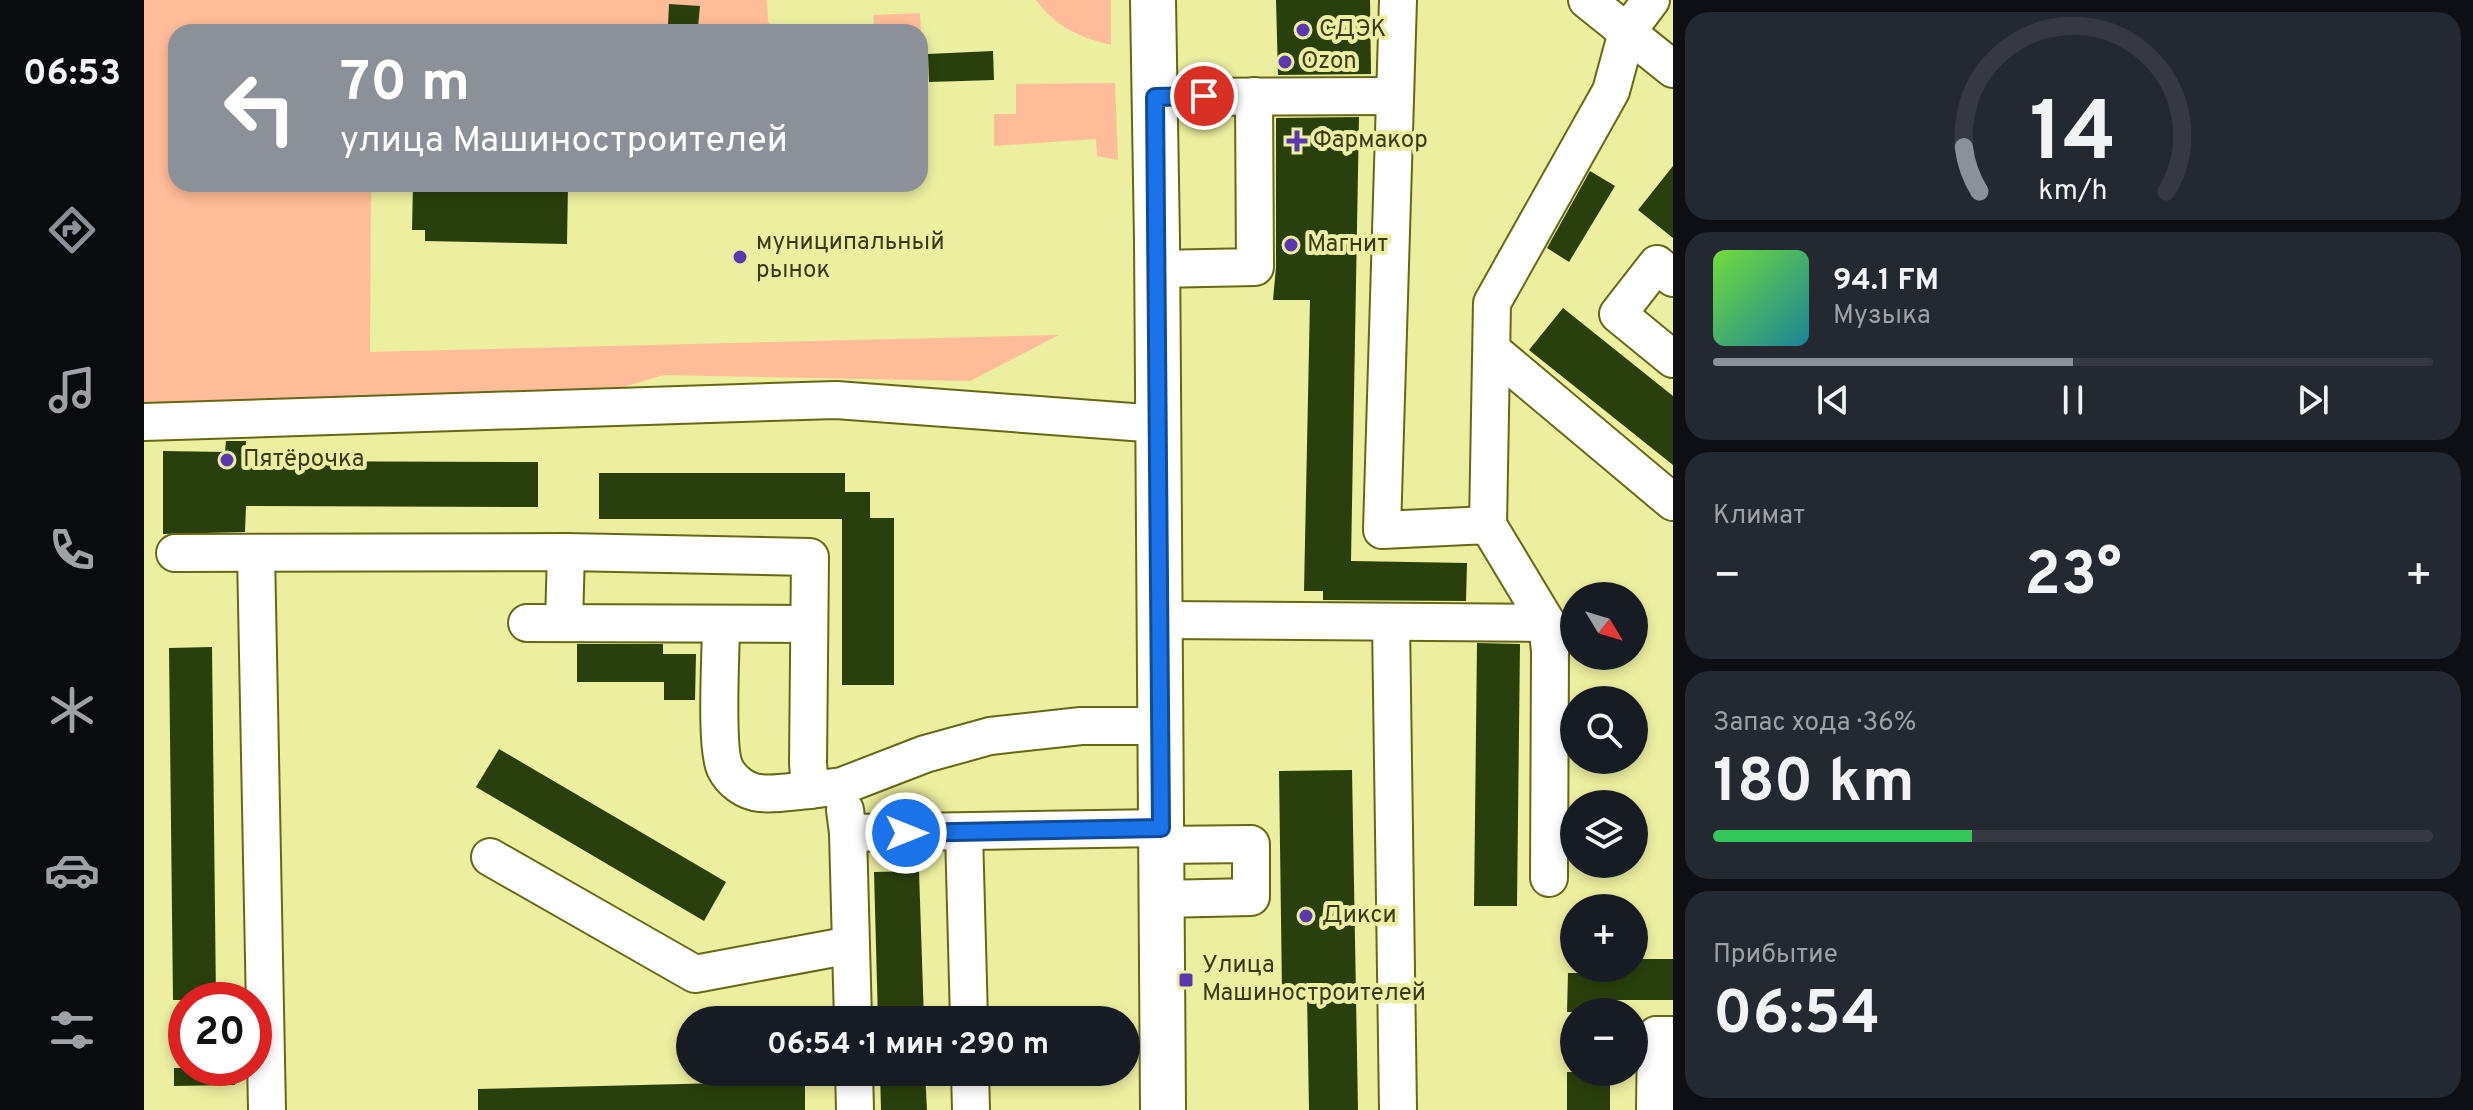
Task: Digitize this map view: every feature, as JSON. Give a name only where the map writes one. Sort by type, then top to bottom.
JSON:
[{"type":"main road","points":[[1153,0],[1163,1110]]},
{"type":"street","points":[[1398,0],[1382,530],[1488,525]]},
{"type":"street","points":[[1587,0],[1673,69]]},
{"type":"street","points":[[1549,878],[1550,651],[1547,623],[1488,525],[1492,303],[1611,91],[1627,32],[1651,0]]},
{"type":"street","points":[[1157,269],[1255,267],[1254,96]]},
{"type":"street","points":[[1155,97],[1395,96]]},
{"type":"street","points":[[1673,278],[1657,264],[1618,314],[1673,359]]},
{"type":"street","points":[[1493,351],[1673,502]]},
{"type":"street","points":[[144,422],[836,400],[1159,424]]},
{"type":"street","points":[[564,623],[566,552]]},
{"type":"street","points":[[175,553],[566,552],[810,557],[808,763],[826,788],[848,833],[853,1006]]},
{"type":"street","points":[[256,553],[267,1110]]},
{"type":"street","points":[[1160,620],[1547,623]]},
{"type":"street","points":[[1391,622],[1398,1110]]},
{"type":"street","points":[[527,623],[809,624]]},
{"type":"street","points":[[721,624],[721,754],[725,768],[737,783],[759,793],[826,788],[925,754],[990,736],[1081,726],[1160,726]]},
{"type":"street","points":[[964,832],[969,1006]]},
{"type":"street","points":[[848,833],[1161,836],[1251,844],[1251,897],[1161,899]]},
{"type":"street","points":[[490,857],[695,974],[851,945]]},
{"type":"street","points":[[1655,1110],[1656,1035],[1673,1035]]},
{"type":"street","points":[[854,1086],[855,1110]]},
{"type":"street","points":[[970,1086],[971,1110]]},
{"type":"shaded area","points":[[144,0],[767,0],[771,24],[168,24],[168,192],[371,192],[370,352],[1059,335],[970,381],[664,375],[600,394],[144,406]]},
{"type":"shaded area","points":[[1036,0],[1111,0],[1111,45],[1069,30],[1051,17]]},
{"type":"shaded area","points":[[920,13],[920,24],[874,24],[873,15]]},
{"type":"shaded area","points":[[1115,83],[1118,160],[1097,156],[1096,139],[994,146],[994,114],[1016,114],[1016,84]]},
{"type":"building","points":[[1276,0],[1370,0],[1371,74],[1278,75]]},
{"type":"building","points":[[669,4],[700,6],[698,24],[668,24]]},
{"type":"building","points":[[993,51],[994,80],[929,82],[928,54]]},
{"type":"building","points":[[1359,117],[1351,561],[1467,563],[1466,601],[1323,600],[1323,591],[1304,591],[1310,300],[1273,300],[1276,267],[1276,118]]},
{"type":"building","points":[[1673,166],[1673,238],[1638,210]]},
{"type":"building","points":[[1590,171],[1615,186],[1569,262],[1547,248]]},
{"type":"building","points":[[413,192],[568,192],[567,244],[425,241],[425,230],[412,230]]},
{"type":"building","points":[[1563,308],[1673,396],[1673,465],[1529,350]]},
{"type":"building","points":[[226,441],[246,441],[245,461],[538,462],[538,507],[246,506],[245,532],[163,534],[163,451],[225,452]]},
{"type":"building","points":[[599,473],[845,473],[845,492],[870,492],[870,518],[894,518],[894,685],[842,685],[842,519],[599,519]]},
{"type":"building","points":[[1477,643],[1520,644],[1517,906],[1474,906]]},
{"type":"building","points":[[577,644],[663,644],[663,654],[696,654],[695,700],[664,700],[664,682],[577,682]]},
{"type":"building","points":[[212,647],[216,982],[173,982],[169,648]]},
{"type":"building","points":[[499,749],[726,882],[704,921],[476,787]]},
{"type":"building","points":[[1352,770],[1358,1110],[1309,1110],[1307,993],[1282,993],[1279,771]]},
{"type":"building","points":[[919,871],[924,1006],[878,1006],[874,872]]},
{"type":"building","points":[[1648,959],[1673,959],[1673,1000],[1567,998],[1568,982],[1648,982]]},
{"type":"building","points":[[676,1084],[805,1086],[805,1110],[478,1110],[478,1089]]},
{"type":"building","points":[[880,1086],[926,1086],[927,1110],[881,1110]]},
{"type":"building","points":[[1567,1086],[1610,1086],[1610,1110],[1567,1110]]},
{"type":"place","name":"СДЭК","points":[[1303,30]]},
{"type":"place","name":"Ozon","points":[[1285,62]]},
{"type":"place","name":"Фармакор","points":[[1297,141]]},
{"type":"place","name":"Магнит","points":[[1291,245]]},
{"type":"place","name":"муниципальный рынок","points":[[740,257]]},
{"type":"place","name":"Пятёрочка","points":[[227,460]]},
{"type":"place","name":"Дикси","points":[[1306,916]]},
{"type":"place","name":"Улица Машиностроителей","points":[[1186,980]]},
{"type":"route","points":[[906,833],[1161,828],[1155,97],[1204,96]]}]
